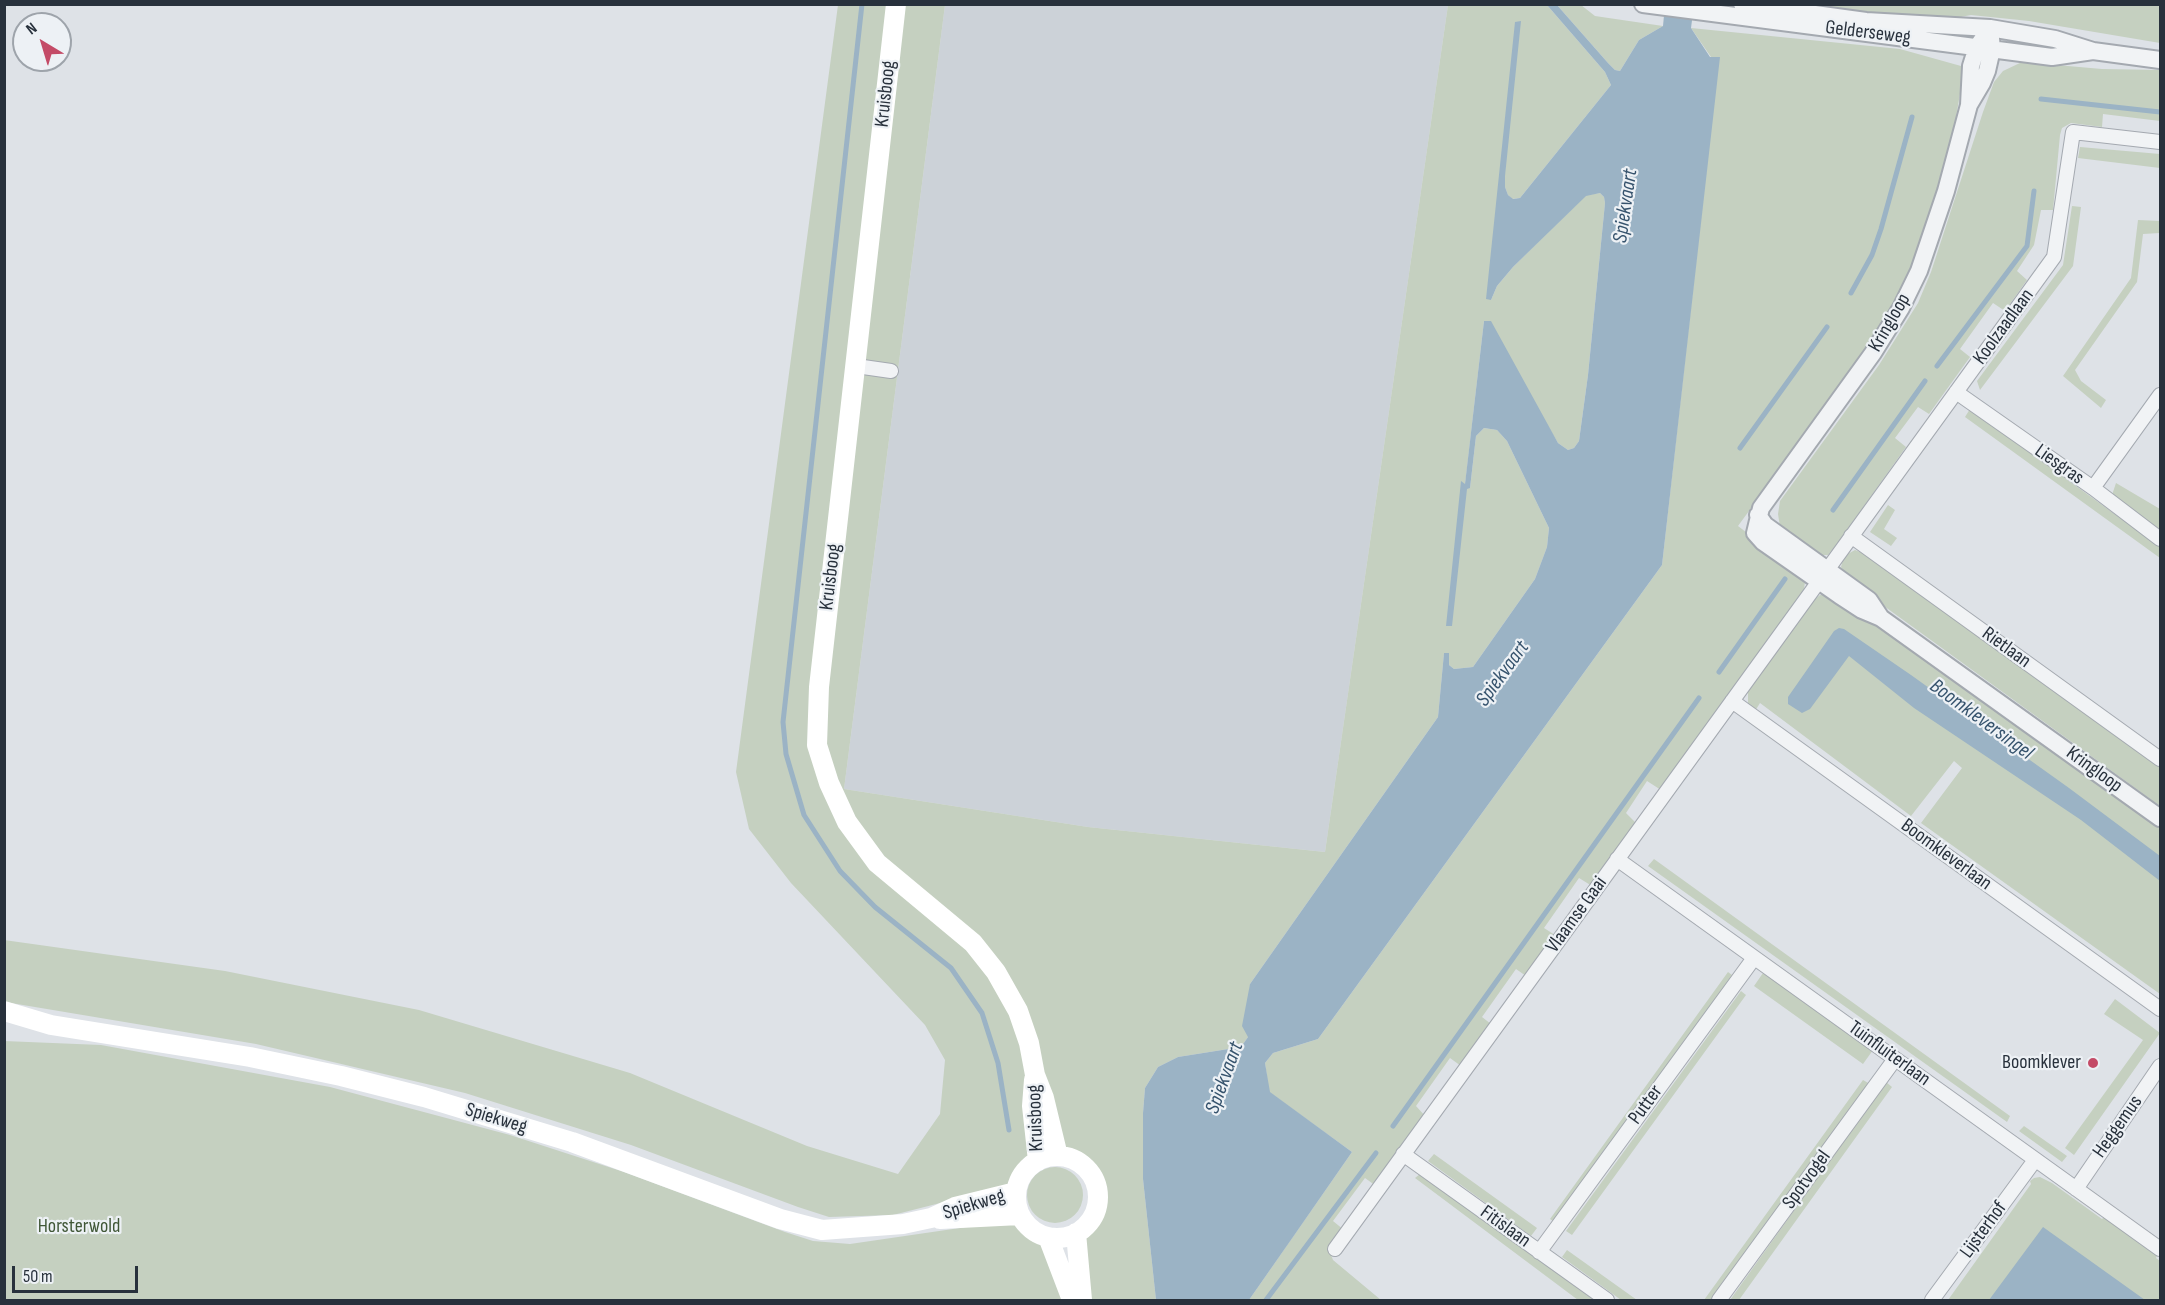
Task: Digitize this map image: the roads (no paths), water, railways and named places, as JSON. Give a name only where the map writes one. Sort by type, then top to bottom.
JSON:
[{"type":"main road","name":"Kruisboog","points":[[896,4],[819,687],[818,745],[829,783],[846,822],[877,863],[973,943],[996,972],[1018,1011],[1029,1043],[1035,1075],[1044,1098],[1059,1156]]},
{"type":"main road","name":"Spiekweg","points":[[4,1011],[51,1025],[250,1057],[341,1076],[424,1097],[572,1142],[780,1220],[822,1230],[881,1227],[931,1218],[957,1219],[1020,1215]]},
{"type":"main road","name":"Spiekweg","points":[[4,1025],[51,1025]]},
{"type":"main road","name":"Kruisboog","points":[[1035,1075],[1032,1106],[1038,1161]]},
{"type":"main road","points":[[1059,1156],[1072,1159],[1092,1176],[1097,1188],[1098,1202],[1094,1214],[1086,1225],[1076,1233],[1058,1238],[1037,1233],[1027,1225],[1016,1203],[1016,1192],[1020,1179],[1028,1169],[1038,1161],[1059,1156]]},
{"type":"main road","name":"Spiekweg","points":[[931,1218],[955,1208],[1016,1192]]},
{"type":"main road","points":[[1076,1233],[1082,1300]]},
{"type":"main road","points":[[1048,1237],[1072,1300]]},
{"type":"street","name":"Gelderseweg","points":[[1742,4],[1866,21],[1990,28],[2055,39],[2093,51],[2160,60]]},
{"type":"street","name":"Gelderseweg","points":[[1644,5],[2052,57],[2093,51]]},
{"type":"street","name":"Kringloop","points":[[1990,28],[1985,48],[1982,83],[1969,105],[1946,192],[1919,271],[1901,308],[1873,353],[1758,515],[1765,525],[1823,575],[1869,600],[1881,618],[2160,818]]},
{"type":"street","name":"Koolzaadlaan","points":[[1823,575],[2054,257],[2073,132],[2160,142]]},
{"type":"street","points":[[856,366],[891,371]]},
{"type":"street","name":"Liesgras","points":[[1956,393],[2093,488],[2160,539]]},
{"type":"street","points":[[2093,488],[2160,395]]},
{"type":"street","name":"Rietlaan","points":[[1851,536],[2160,759]]},
{"type":"street","name":"Vlaamse Gaai","points":[[1335,1249],[1823,575]]},
{"type":"street","name":"Boomkleverlaan","points":[[1732,701],[2160,1010]]},
{"type":"street","name":"Tuinfluiterlaan","points":[[1617,860],[2160,1250]]},
{"type":"street","name":"Putter","points":[[1539,1252],[1754,958]]},
{"type":"street","name":"Spotvogel","points":[[1719,1300],[1895,1059]]},
{"type":"street","name":"Heggemus","points":[[2076,1189],[2160,1066]]},
{"type":"street","name":"Fitislaan","points":[[1403,1154],[1607,1300]]},
{"type":"street","name":"Lijsterhof","points":[[1932,1300],[2035,1160]]},
{"type":"water","name":"Spiekvaart","points":[[1547,5],[1557,5],[1615,70],[1620,71],[1639,40],[1663,26],[1665,5],[1694,5],[1691,28],[1710,57],[1720,57],[1662,565],[1318,1039],[1273,1053],[1265,1063],[1270,1092],[1352,1152],[1249,1300],[1156,1300],[1143,1179],[1145,1088],[1158,1067],[1178,1057],[1241,1047],[1248,1037],[1242,1026],[1250,984],[1438,717],[1444,653],[1449,653],[1449,665],[1454,669],[1473,667],[1535,579],[1547,547],[1549,528],[1507,441],[1497,430],[1484,428],[1476,436],[1470,488],[1467,489],[1452,626],[1446,626],[1461,481],[1465,484],[1484,321],[1491,321],[1558,443],[1568,450],[1574,448],[1579,441],[1588,375],[1604,197],[1600,193],[1586,196],[1513,267],[1497,286],[1491,300],[1486,299],[1515,22],[1521,21],[1505,176],[1505,187],[1508,195],[1513,199],[1520,198],[1611,85],[1605,72]]},
{"type":"water","points":[[1839,628],[1844,629],[1911,675],[2160,856],[2160,881],[2081,820],[1914,708],[1849,656],[1810,709],[1802,713],[1788,704],[1788,697],[1834,631]]},
{"type":"water","points":[[2043,1227],[2145,1300],[1989,1300]]},
{"type":"waterway","points":[[862,4],[783,722],[786,754],[804,815],[840,871],[875,907],[951,968],[982,1013],[998,1063],[1009,1130]]},
{"type":"waterway","points":[[2041,99],[2160,112]]},
{"type":"waterway","points":[[1851,293],[1872,255],[1912,117]]},
{"type":"waterway","points":[[1937,366],[2027,246],[2034,191]]},
{"type":"waterway","points":[[1740,448],[1827,327]]},
{"type":"waterway","points":[[1833,510],[1925,381]]},
{"type":"waterway","points":[[1719,672],[1785,579]]},
{"type":"waterway","points":[[1393,1126],[1699,698]]},
{"type":"waterway","points":[[1266,1300],[1376,1153]]},
{"type":"place","name":"Boomklever","points":[[2093,1063]]},
{"type":"water label","name":"Boomkleversingel","points":[[1981,720]]},
{"type":"park label","name":"Horsterwold","points":[[79,1227]]}]
